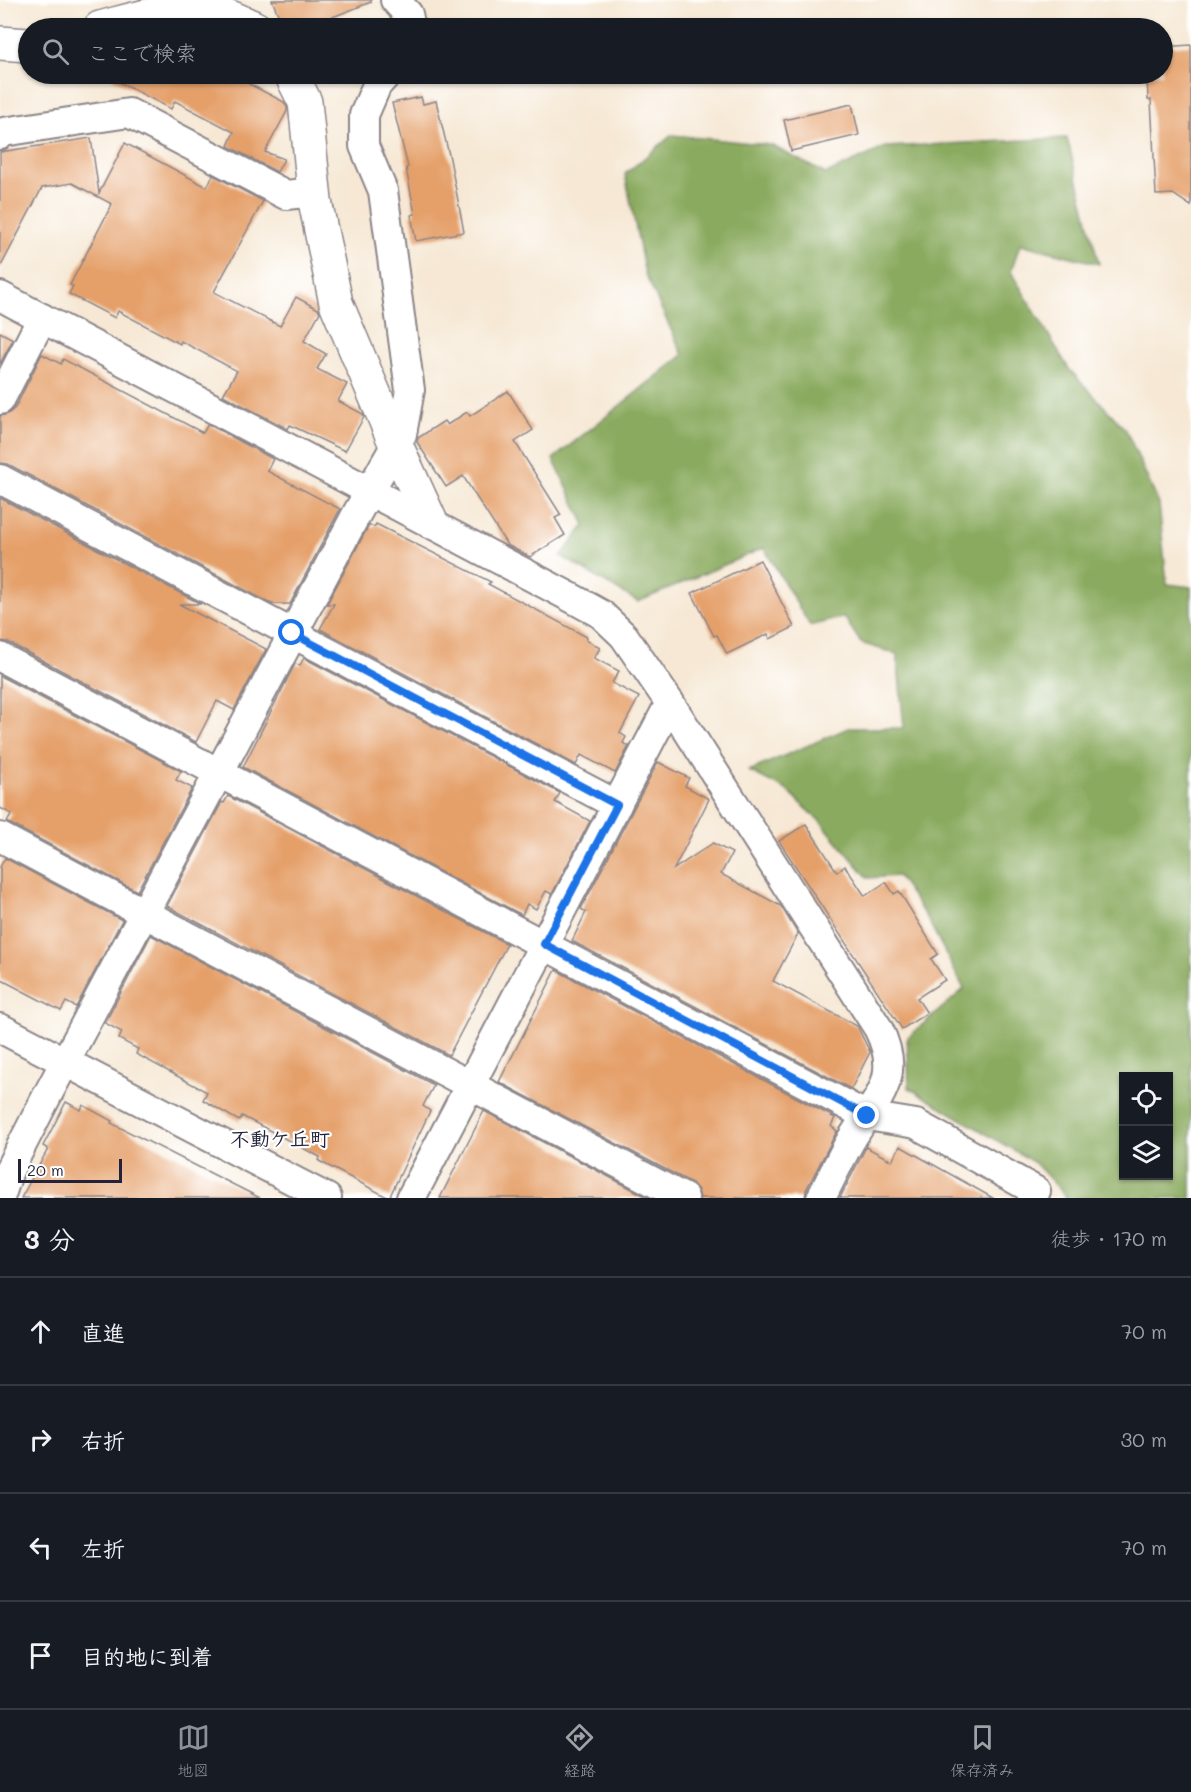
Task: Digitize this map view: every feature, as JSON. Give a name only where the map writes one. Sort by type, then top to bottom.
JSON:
[{"type":"street","points":[[395,0],[409,18]]},
{"type":"street","points":[[137,18],[185,9],[218,13],[230,18]]},
{"type":"street","points":[[0,43],[18,44]]},
{"type":"street","points":[[296,84],[305,102],[314,192],[336,303],[431,522]]},
{"type":"street","points":[[0,1198],[9,1170],[65,1062],[292,633],[402,434],[410,390],[382,191],[364,146],[364,115],[378,84]]},
{"type":"street","points":[[0,135],[3,132],[129,113],[286,195],[314,192]]},
{"type":"street","points":[[0,296],[431,522],[601,614],[624,636],[670,703],[872,1018],[887,1047],[889,1065],[885,1088],[850,1141],[821,1198]]},
{"type":"street","points":[[0,400],[42,318]]},
{"type":"street","points":[[0,479],[617,805]]},
{"type":"street","points":[[0,657],[867,1116],[916,1124],[1036,1191],[1032,1198]]},
{"type":"street","points":[[411,1198],[670,703]]},
{"type":"street","points":[[0,837],[684,1198]]},
{"type":"street","points":[[0,1028],[327,1198]]},
{"type":"green space","points":[[672,135],[771,145],[826,174],[886,147],[1067,138],[1099,264],[1020,244],[1011,272],[1069,369],[1126,430],[1159,504],[1167,584],[1191,587],[1191,1198],[1065,1198],[1066,1196],[1035,1163],[909,1088],[907,1038],[964,989],[927,918],[898,876],[868,878],[821,822],[785,789],[749,771],[848,728],[904,728],[897,654],[861,643],[844,617],[810,626],[764,548],[638,602],[561,556],[585,525],[553,459],[683,355],[645,274],[625,174]]},
{"type":"building","points":[[272,0],[371,0],[371,2],[330,18],[280,18]]},
{"type":"building","points":[[1191,45],[1191,206],[1173,194],[1156,195],[1151,100],[1148,100],[1147,84],[1173,84],[1173,46]]},
{"type":"building","points":[[123,84],[249,84],[284,102],[287,107],[265,152],[284,159],[277,172],[228,146],[234,132],[175,101],[171,109]]},
{"type":"building","points":[[421,97],[423,104],[436,101],[464,232],[416,241],[411,215],[415,214],[406,168],[408,167],[392,103]]},
{"type":"building","points":[[852,104],[859,135],[791,151],[784,120]]},
{"type":"building","points":[[91,138],[99,193],[125,143],[207,187],[213,175],[263,201],[214,292],[280,326],[296,297],[318,309],[320,312],[304,341],[326,354],[317,369],[347,384],[338,401],[363,414],[364,417],[345,451],[290,425],[288,429],[223,395],[237,371],[118,311],[115,318],[69,294],[73,286],[70,285],[112,204],[72,183],[42,188],[0,268],[0,152]]},
{"type":"building","points":[[0,332],[13,339],[0,364]]},
{"type":"building","points":[[42,354],[61,364],[63,359],[203,433],[208,424],[273,459],[267,471],[340,509],[290,604],[272,604],[8,464],[0,463],[0,416],[8,414],[15,408]]},
{"type":"building","points":[[508,391],[533,430],[515,442],[561,515],[555,518],[565,535],[530,557],[507,545],[463,476],[446,487],[417,442],[418,438],[444,421],[447,425],[467,412],[470,416]]},
{"type":"building","points":[[0,498],[201,604],[179,604],[266,649],[234,710],[217,701],[196,742],[8,642],[0,641]]},
{"type":"building","points":[[376,524],[491,582],[488,584],[587,637],[586,640],[600,648],[594,658],[619,671],[612,683],[639,697],[620,733],[626,737],[623,743],[629,746],[615,773],[581,755],[576,765],[320,629],[334,604],[327,604],[369,525],[374,527]]},
{"type":"building","points":[[760,560],[794,627],[770,639],[768,634],[727,654],[717,635],[714,636],[692,593]]},
{"type":"building","points":[[304,658],[560,793],[555,802],[590,821],[552,894],[546,891],[536,909],[527,904],[522,915],[243,767],[295,664],[300,665]]},
{"type":"building","points":[[0,676],[181,771],[176,780],[192,788],[137,891],[7,822],[12,814],[0,808]]},
{"type":"building","points":[[658,762],[689,778],[685,786],[709,799],[674,869],[713,843],[732,853],[721,874],[781,906],[798,934],[773,981],[857,1026],[870,1052],[851,1089],[572,941],[586,912],[581,909]]},
{"type":"building","points":[[228,796],[507,944],[449,1055],[167,906],[222,802],[224,803]]},
{"type":"building","points":[[806,824],[837,872],[845,866],[865,896],[886,882],[894,894],[899,891],[938,954],[931,959],[945,980],[917,998],[927,1013],[902,1029],[779,841]]},
{"type":"building","points":[[5,858],[122,920],[76,1007],[66,1002],[61,1011],[0,979],[0,867]]},
{"type":"building","points":[[151,935],[434,1085],[423,1106],[430,1111],[389,1198],[319,1161],[320,1157],[242,1116],[239,1121],[203,1100],[207,1092],[136,1054],[138,1049],[119,1039],[122,1032],[105,1023]]},
{"type":"building","points":[[556,970],[835,1118],[831,1126],[837,1131],[806,1190],[805,1198],[700,1198],[698,1190],[692,1183],[499,1082]]},
{"type":"building","points":[[66,1102],[81,1110],[83,1105],[112,1121],[111,1123],[260,1198],[21,1198],[48,1149],[43,1146]]},
{"type":"building","points":[[484,1111],[649,1198],[440,1198]]},
{"type":"building","points":[[900,1146],[993,1198],[840,1198],[866,1147],[892,1161]]},
{"type":"district","name":"不動ケ丘町","points":[[280,1139]]},
{"type":"route","points":[[292,633],[617,805],[544,944],[867,1116]]}]
